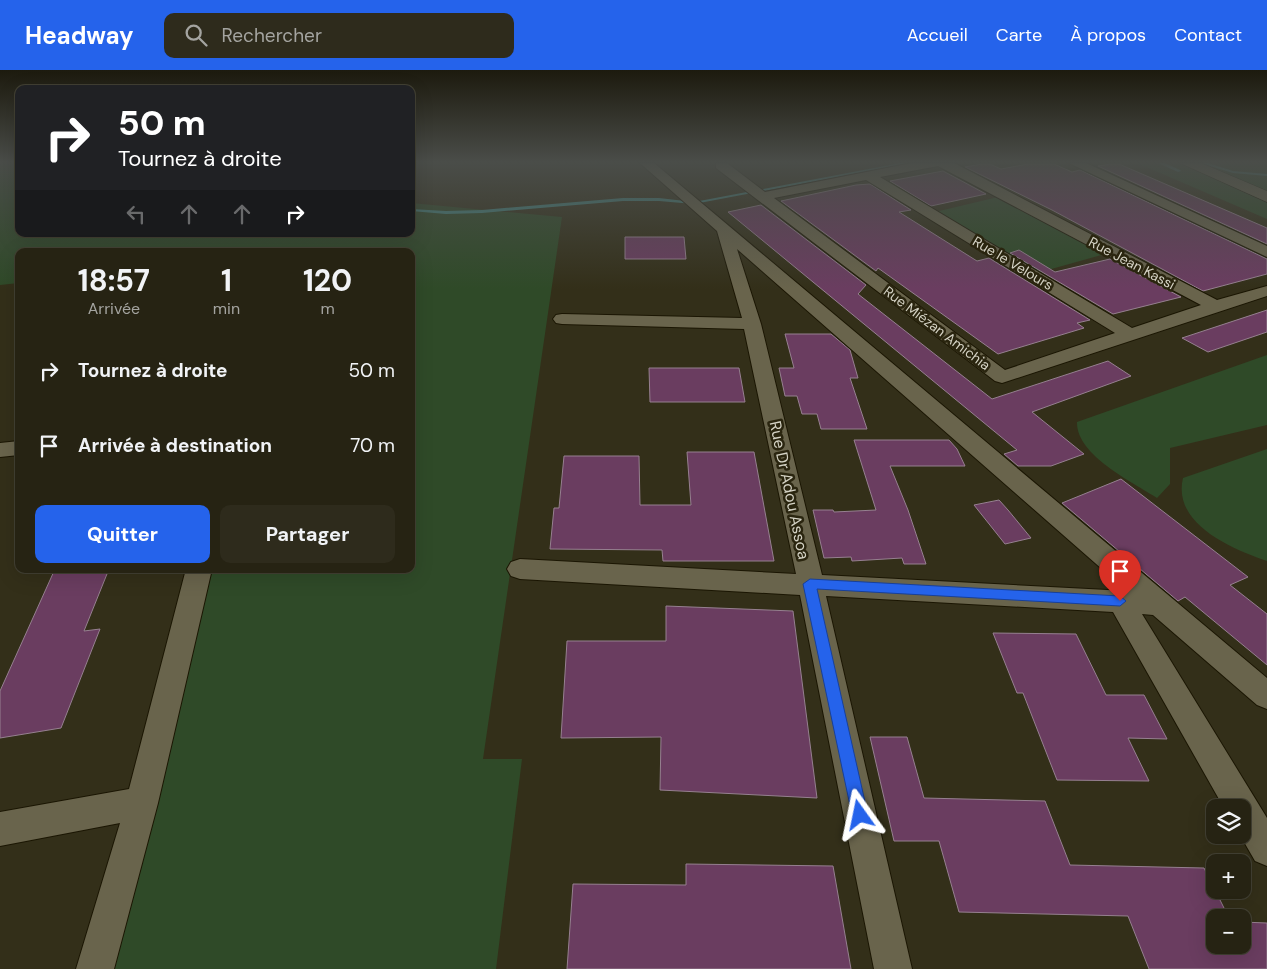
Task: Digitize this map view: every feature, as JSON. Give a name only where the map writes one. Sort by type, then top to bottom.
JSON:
[{"type":"street","points":[[695,205],[1267,696]]},
{"type":"street","name":"Rue Miézan Amichia","points":[[776,205],[1002,377],[1215,306],[1267,291]]},
{"type":"street","name":"Rue le Velours","points":[[917,205],[1131,335]]},
{"type":"street","name":"Rue Jean Kassi","points":[[1021,205],[1215,306]]},
{"type":"street","points":[[1164,205],[1267,252]]},
{"type":"street","name":"Rue Dr Adou Assoa","points":[[724,229],[752,324],[893,969]]},
{"type":"street","points":[[562,319],[752,324]]},
{"type":"street","points":[[0,450],[15,448]]},
{"type":"street","points":[[520,569],[1159,604]]},
{"type":"street","points":[[95,969],[142,804],[198,573]]},
{"type":"street","points":[[1120,601],[1237,799]]},
{"type":"street","points":[[0,829],[142,804]]},
{"type":"street","points":[[1251,823],[1267,849]]},
{"type":"green space","points":[[0,205],[15,205],[15,237],[415,237],[415,205],[562,217],[483,759],[522,759],[496,969],[91,969],[205,573],[415,573],[415,248],[15,248],[15,283],[0,285]]},
{"type":"green space","points":[[965,205],[1013,205],[1105,254],[1037,273],[935,212]]},
{"type":"green space","points":[[1234,205],[1267,205],[1267,219]]},
{"type":"green space","points":[[1267,355],[1267,425],[1170,448],[1170,484],[1157,498],[1107,466],[1086,446],[1079,434],[1077,422]]},
{"type":"green space","points":[[1267,449],[1267,561],[1222,542],[1208,532],[1187,509],[1182,494],[1183,478]]},
{"type":"building","points":[[761,205],[866,285],[858,294],[992,399],[1108,361],[1131,376],[1032,412],[1084,454],[1051,466],[1018,466],[1004,454],[1017,450],[728,212]]},
{"type":"building","points":[[786,205],[903,205],[911,210],[899,212],[977,261],[989,258],[1090,320],[1077,323],[1084,328],[998,354],[878,268],[876,271]]},
{"type":"building","points":[[1042,205],[1153,205],[1267,259],[1267,274],[1203,291]]},
{"type":"building","points":[[1182,205],[1214,205],[1267,228],[1267,244]]},
{"type":"building","points":[[625,237],[684,237],[686,259],[625,259]]},
{"type":"building","points":[[1019,250],[1055,272],[1110,259],[1181,297],[1113,314],[1010,253]]},
{"type":"building","points":[[1267,310],[1267,332],[1208,352],[1182,338]]},
{"type":"building","points":[[785,334],[831,334],[850,350],[858,378],[850,378],[867,429],[821,429],[817,414],[802,414],[797,396],[785,396],[779,368],[794,368]]},
{"type":"building","points":[[649,368],[739,368],[745,402],[650,402]]},
{"type":"building","points":[[854,440],[949,440],[957,449],[965,466],[890,466],[908,510],[926,564],[904,564],[902,558],[852,561],[851,557],[824,558],[813,510],[833,510],[834,512],[876,510]]},
{"type":"building","points":[[687,452],[754,452],[774,561],[663,561],[662,550],[550,549],[554,508],[559,508],[564,456],[639,456],[640,505],[691,505]]},
{"type":"building","points":[[1121,479],[1248,577],[1230,585],[1267,614],[1267,665],[1185,597],[1178,601],[1062,503]]},
{"type":"building","points":[[999,500],[1031,538],[1005,544],[974,505]]},
{"type":"building","points":[[53,573],[107,573],[84,631],[100,629],[61,728],[0,738],[0,691]]},
{"type":"building","points":[[666,606],[793,611],[817,798],[660,790],[661,737],[561,738],[567,641],[666,641]]},
{"type":"building","points":[[993,633],[1076,634],[1106,695],[1144,695],[1167,739],[1128,738],[1149,781],[1057,780],[1023,693],[1017,693]]},
{"type":"building","points":[[870,737],[907,737],[924,798],[1045,801],[1070,865],[1204,868],[1206,872],[1206,899],[1220,899],[1224,909],[1206,909],[1206,954],[1251,954],[1251,922],[1267,923],[1267,969],[1149,969],[1128,916],[959,912],[939,841],[894,841]]},
{"type":"building","points":[[686,864],[833,866],[851,969],[567,969],[573,884],[686,885]]},
{"type":"waterway","points":[[415,210],[482,211],[558,205]]},
{"type":"route","points":[[860,815],[810,584],[1120,601]]}]
